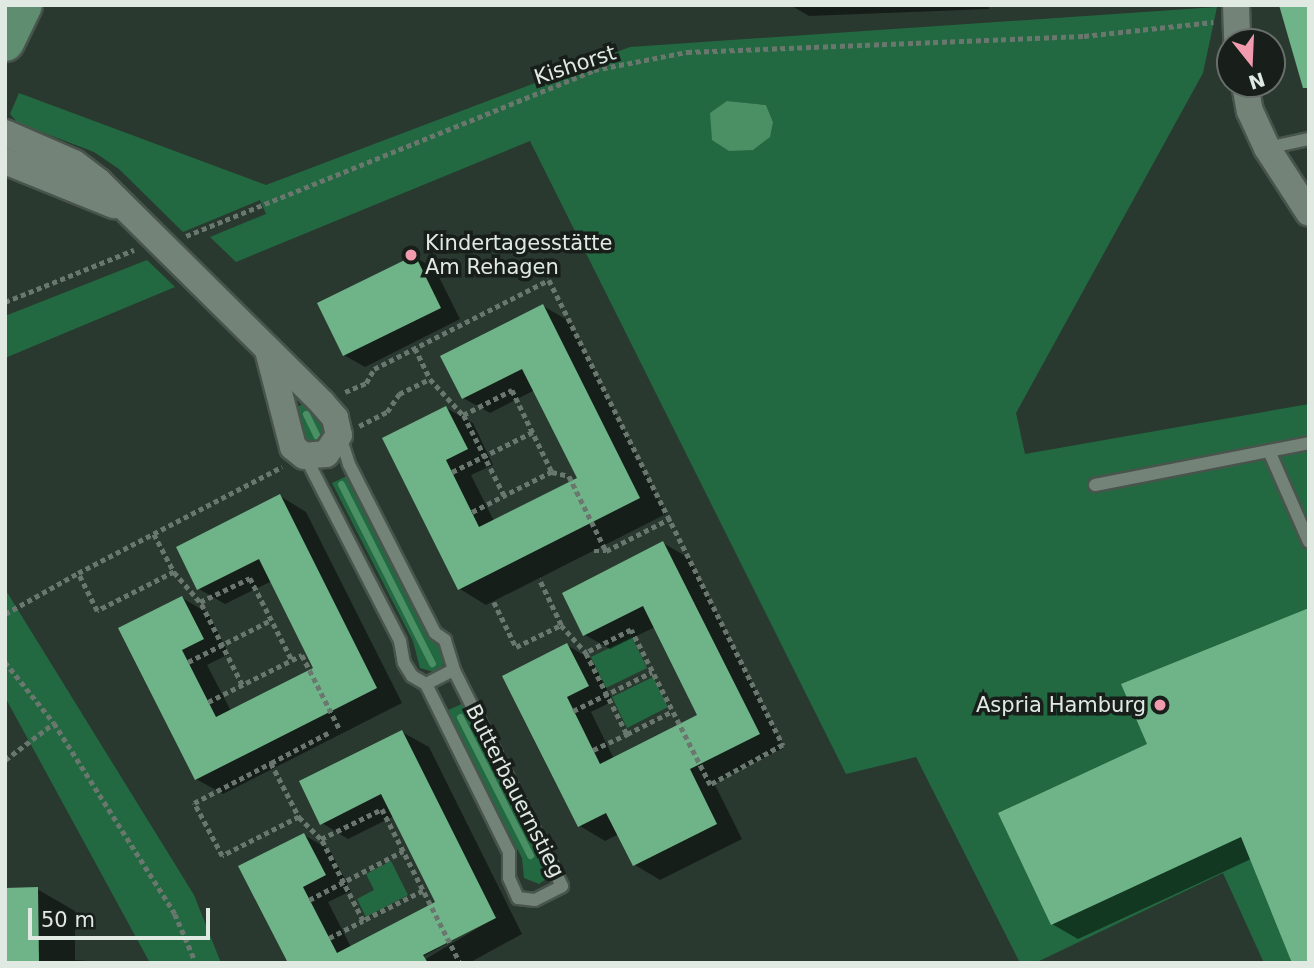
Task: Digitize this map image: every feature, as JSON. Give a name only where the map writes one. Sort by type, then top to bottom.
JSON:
[{"type":"main road","points":[[5,41],[23,5]]},
{"type":"street","points":[[1248,98],[1250,111],[1267,148],[1309,213]]},
{"type":"street","name":"Butterbauernstieg","points":[[5,134],[74,163],[157,240],[322,403],[335,418],[339,435]]},
{"type":"street","name":"Butterbauernstieg","points":[[5,161],[122,208]]},
{"type":"street","name":"Butterbauernstieg","points":[[268,350],[280,382],[288,433],[304,456]]},
{"type":"street","points":[[304,456],[326,454],[339,435]]},
{"type":"lane","points":[[1267,148],[1309,139]]},
{"type":"lane","name":"Butterbauernstieg","points":[[304,456],[400,641],[404,663],[412,676],[426,684],[509,852],[509,878],[518,898],[544,895],[562,886],[454,670],[445,639],[428,621],[349,464],[339,435]]},
{"type":"lane","points":[[1095,485],[1309,443]]},
{"type":"lane","points":[[1269,451],[1309,542]]},
{"type":"lane","points":[[426,684],[454,670]]},
{"type":"path","name":"Kishorst","points":[[5,302],[157,240],[190,236],[581,75],[620,65],[687,52],[1084,36],[1236,22]]},
{"type":"path","points":[[322,403],[366,383],[374,369],[549,280],[783,745],[710,785],[631,630],[586,653]]},
{"type":"path","points":[[415,348],[430,379],[463,415],[504,496]]},
{"type":"path","points":[[339,435],[387,412],[399,394],[430,379]]},
{"type":"path","points":[[463,415],[512,390],[552,472]]},
{"type":"path","points":[[452,472],[533,432]]},
{"type":"path","points":[[5,614],[78,573],[304,456]]},
{"type":"path","points":[[472,512],[552,472],[569,476],[606,551]]},
{"type":"path","points":[[594,551],[606,551],[671,519]]},
{"type":"path","points":[[154,534],[174,572],[200,602],[242,685]]},
{"type":"path","points":[[78,573],[97,611],[174,572]]},
{"type":"path","points":[[200,602],[250,578],[292,660]]},
{"type":"path","points":[[539,579],[561,625],[586,653],[626,734]]},
{"type":"path","points":[[494,602],[516,647],[561,625]]},
{"type":"path","points":[[188,662],[271,620]]},
{"type":"path","points":[[208,702],[302,655],[339,728]]},
{"type":"path","points":[[5,662],[54,723],[175,914],[196,963]]},
{"type":"path","points":[[573,710],[652,671]]},
{"type":"path","points":[[593,750],[673,711]]},
{"type":"path","points":[[5,760],[54,723]]},
{"type":"path","points":[[299,817],[222,856],[194,803],[330,733]]},
{"type":"path","points":[[271,762],[299,817],[321,839],[363,921]]},
{"type":"path","points":[[321,839],[382,809],[460,963]]},
{"type":"path","points":[[309,900],[403,851]]},
{"type":"path","points":[[329,938],[423,891]]},
{"type":"shaded area","points":[[1217,7],[1203,73],[1016,413],[1025,454],[1309,404],[1309,963],[1264,963],[1223,873],[1035,963],[1020,963],[916,757],[846,774],[530,141],[236,262],[210,237],[266,214],[260,200],[183,232],[119,169],[94,152],[18,123],[10,114],[19,93],[266,185],[630,47]],"holes":[[[726,101],[766,105],[773,122]]]},
{"type":"shaded area","points":[[727,101],[766,105],[773,122],[770,137],[753,150],[729,151],[712,140],[710,113]]},
{"type":"shaded area","points":[[147,260],[175,287],[5,358],[5,316]]},
{"type":"shaded area","points":[[307,402],[324,419],[329,433],[319,444],[306,443],[295,408]]},
{"type":"shaded area","points":[[347,476],[427,634],[441,648],[445,662],[437,673],[420,668],[413,641],[332,483]]},
{"type":"shaded area","points":[[5,589],[194,895],[221,963],[150,963],[5,697]]},
{"type":"shaded area","points":[[632,637],[647,668],[606,688],[591,657]]},
{"type":"shaded area","points":[[653,677],[668,707],[627,728],[612,697]]},
{"type":"shaded area","points":[[464,703],[548,869],[549,877],[539,884],[524,878],[522,858],[446,711]]},
{"type":"shaded area","points":[[391,861],[408,895],[366,917],[357,899],[374,890],[366,874]]},
{"type":"building","points":[[1279,5],[1309,5],[1309,88],[1303,88]]},
{"type":"building","points":[[415,255],[441,308],[343,356],[317,303]]},
{"type":"building","points":[[543,304],[640,498],[458,590],[382,438],[446,406],[468,449],[446,460],[479,527],[577,478],[522,369],[462,399],[440,356]]},
{"type":"building","points":[[280,494],[377,688],[195,780],[118,628],[182,596],[204,639],[182,650],[216,717],[313,668],[259,559],[197,590],[176,547]]},
{"type":"building","points":[[663,541],[760,734],[690,769],[717,824],[633,866],[606,813],[578,827],[502,676],[567,643],[589,686],[567,697],[600,764],[697,715],[643,606],[583,636],[562,593]]},
{"type":"building","points":[[1309,608],[1309,963],[1292,963],[1241,837],[1051,925],[998,813],[1147,744],[1121,684]]},
{"type":"building","points":[[402,730],[496,918],[423,955],[428,963],[288,963],[238,866],[304,833],[326,875],[303,887],[337,953],[435,902],[381,794],[320,825],[299,781]]},
{"type":"building","points":[[38,887],[39,963],[5,963],[5,888]]},
{"type":"waterway","points":[[306,414],[317,437]]},
{"type":"waterway","points":[[341,484],[432,663]]},
{"type":"waterway","points":[[460,717],[530,855]]},
{"type":"place","name":"Kindertagesstätte Am Rehagen","points":[[411,255]]},
{"type":"place","name":"Aspria Hamburg","points":[[1160,705]]}]
